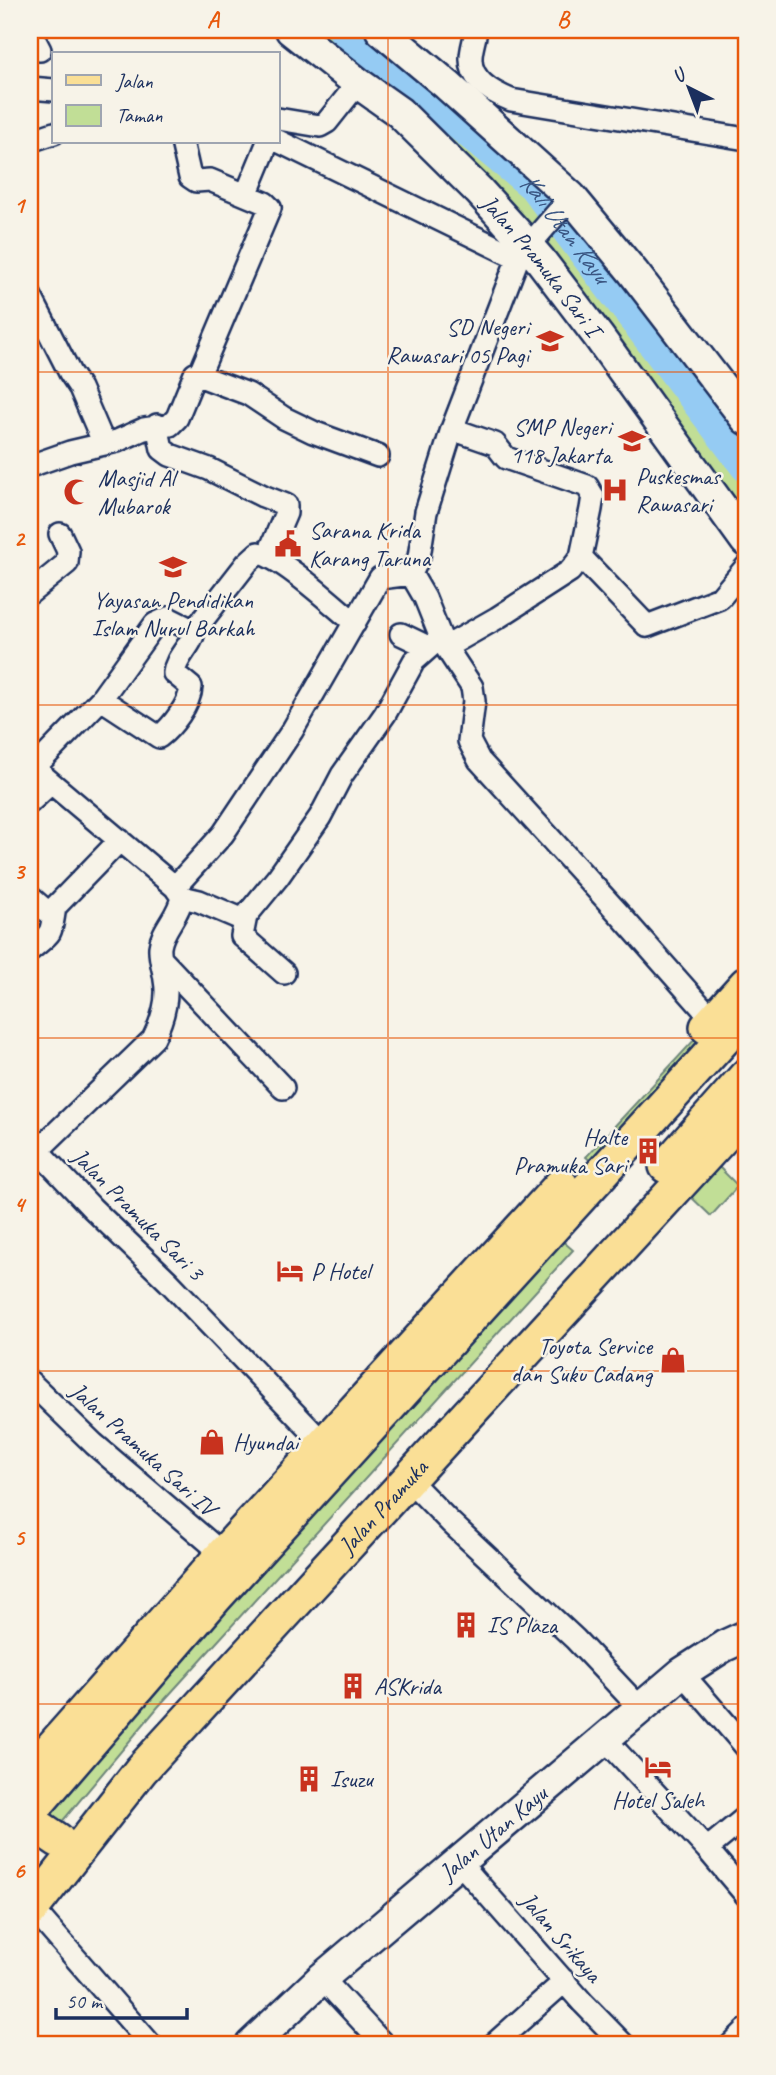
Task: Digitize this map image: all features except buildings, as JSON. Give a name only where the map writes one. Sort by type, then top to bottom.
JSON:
[{"type":"main road","points":[[30,1772],[323,1443],[746,984]]},
{"type":"main road","points":[[30,1812],[214,1599],[746,1015]]},
{"type":"main road","name":"Jalan Pramuka","points":[[31,1910],[141,1770],[408,1479],[636,1216],[746,1076]]},
{"type":"main road","name":"Jalan Pramuka","points":[[30,1876],[58,1840],[636,1216],[746,1112]]},
{"type":"main road","points":[[30,1821],[58,1840]]},
{"type":"street","points":[[381,30],[447,85],[570,199],[640,282],[746,419]]},
{"type":"street","points":[[476,30],[470,60],[480,82],[493,93],[511,100],[746,139]]},
{"type":"street","points":[[30,31],[40,50]]},
{"type":"street","name":"Jalan Pramuka Sari I","points":[[300,33],[358,83],[399,112],[479,191],[518,244],[598,336],[746,541]]},
{"type":"street","points":[[280,119],[320,126],[327,122],[358,83]]},
{"type":"street","points":[[30,88],[52,90]]},
{"type":"street","points":[[30,141],[52,134]]},
{"type":"street","points":[[280,142],[518,244]]},
{"type":"street","points":[[30,466],[158,425],[170,425],[177,418],[195,374],[200,373],[270,208],[210,180],[197,181],[190,177],[182,144]]},
{"type":"street","points":[[246,195],[267,144]]},
{"type":"street","points":[[570,199],[518,244],[452,429],[426,512],[419,557],[411,574],[425,598],[438,644],[472,687],[474,701],[469,741],[479,760],[713,1020]]},
{"type":"street","points":[[30,295],[70,373],[80,387],[104,444]]},
{"type":"street","points":[[195,374],[248,394],[284,418],[313,432],[378,456]]},
{"type":"street","points":[[158,425],[162,449],[170,455],[209,469],[286,505],[286,513],[268,555]]},
{"type":"street","points":[[284,973],[242,936],[246,916],[278,877],[320,817],[342,775],[385,714],[414,661],[438,644],[497,618],[570,571],[581,557],[592,509],[593,496],[587,486],[506,458],[495,444],[452,429]]},
{"type":"street","points":[[30,593],[67,563],[68,551],[60,534]]},
{"type":"street","points":[[102,699],[159,737],[169,729],[190,696],[191,687],[174,673],[180,655],[194,637],[194,631],[253,555],[258,553],[268,555],[355,623]]},
{"type":"street","points":[[581,557],[647,626],[720,598],[746,567]]},
{"type":"street","name":"Jalan Pramuka Sari 3","points":[[323,1443],[168,1281],[34,1148],[153,1039],[160,1024],[166,997],[161,941],[180,908],[179,892],[223,834],[308,705],[380,578],[411,574]]},
{"type":"street","points":[[194,631],[168,618],[155,624],[102,699],[32,766],[179,892],[239,918],[246,916]]},
{"type":"street","points":[[401,634],[438,644]]},
{"type":"street","points":[[30,802],[51,783]]},
{"type":"street","points":[[30,950],[54,927],[55,907],[120,840]]},
{"type":"street","points":[[30,897],[53,917]]},
{"type":"street","points":[[161,959],[283,1088]]},
{"type":"street","name":"Jalan Pramuka Sari IV","points":[[30,1382],[94,1444],[223,1554]]},
{"type":"street","points":[[408,1479],[575,1639],[640,1708]]},
{"type":"street","name":"Jalan Utan Kayu","points":[[251,2045],[322,1978],[682,1673],[746,1636]]},
{"type":"street","points":[[682,1673],[746,1747]]},
{"type":"street","points":[[604,1738],[746,1895]]},
{"type":"street","points":[[707,1849],[746,1817]]},
{"type":"street","name":"Jalan Srikaya","points":[[459,1862],[565,1981],[612,2042]]},
{"type":"street","points":[[31,1910],[150,2045]]},
{"type":"street","points":[[322,1978],[384,2045]]},
{"type":"street","points":[[493,2045],[565,1981]]},
{"type":"street","points":[[730,2045],[746,2030]]},
{"type":"green space","points":[[291,30],[381,30],[574,200],[746,420],[746,541],[528,246]]},
{"type":"green space","points":[[746,984],[603,1172],[586,1157]]},
{"type":"green space","points":[[718,1166],[738,1186],[711,1216],[690,1196]]},
{"type":"green space","points":[[558,1237],[573,1250],[158,1707],[30,1860],[30,1828]]},
{"type":"waterway","name":"Kali Utan Kayu","points":[[344,30],[534,186],[746,466]]},
{"type":"place","name":"SD Negeri Rawasari 05 Pagi","points":[[550,341]]},
{"type":"place","name":"SMP Negeri 118 Jakarta","points":[[632,441]]},
{"type":"place","name":"Puskesmas Rawasari","points":[[615,490]]},
{"type":"place","name":"Masjid Al Mubarok","points":[[77,492]]},
{"type":"place","name":"Sarana Krida Karang Taruna","points":[[288,544]]},
{"type":"place","name":"Yayasan Pendidikan Islam Nurul Barkah","points":[[173,567]]},
{"type":"place","name":"Halte Pramuka Sari","points":[[648,1151]]},
{"type":"place","name":"P Hotel","points":[[290,1271]]},
{"type":"place","name":"Toyota Service dan Suku Cadang","points":[[673,1360]]},
{"type":"place","name":"Hyundai","points":[[212,1442]]},
{"type":"place","name":"IS Plaza","points":[[466,1625]]},
{"type":"place","name":"ASKrida","points":[[353,1686]]},
{"type":"place","name":"Hotel Saleh","points":[[658,1767]]},
{"type":"place","name":"Isuzu","points":[[309,1779]]}]
